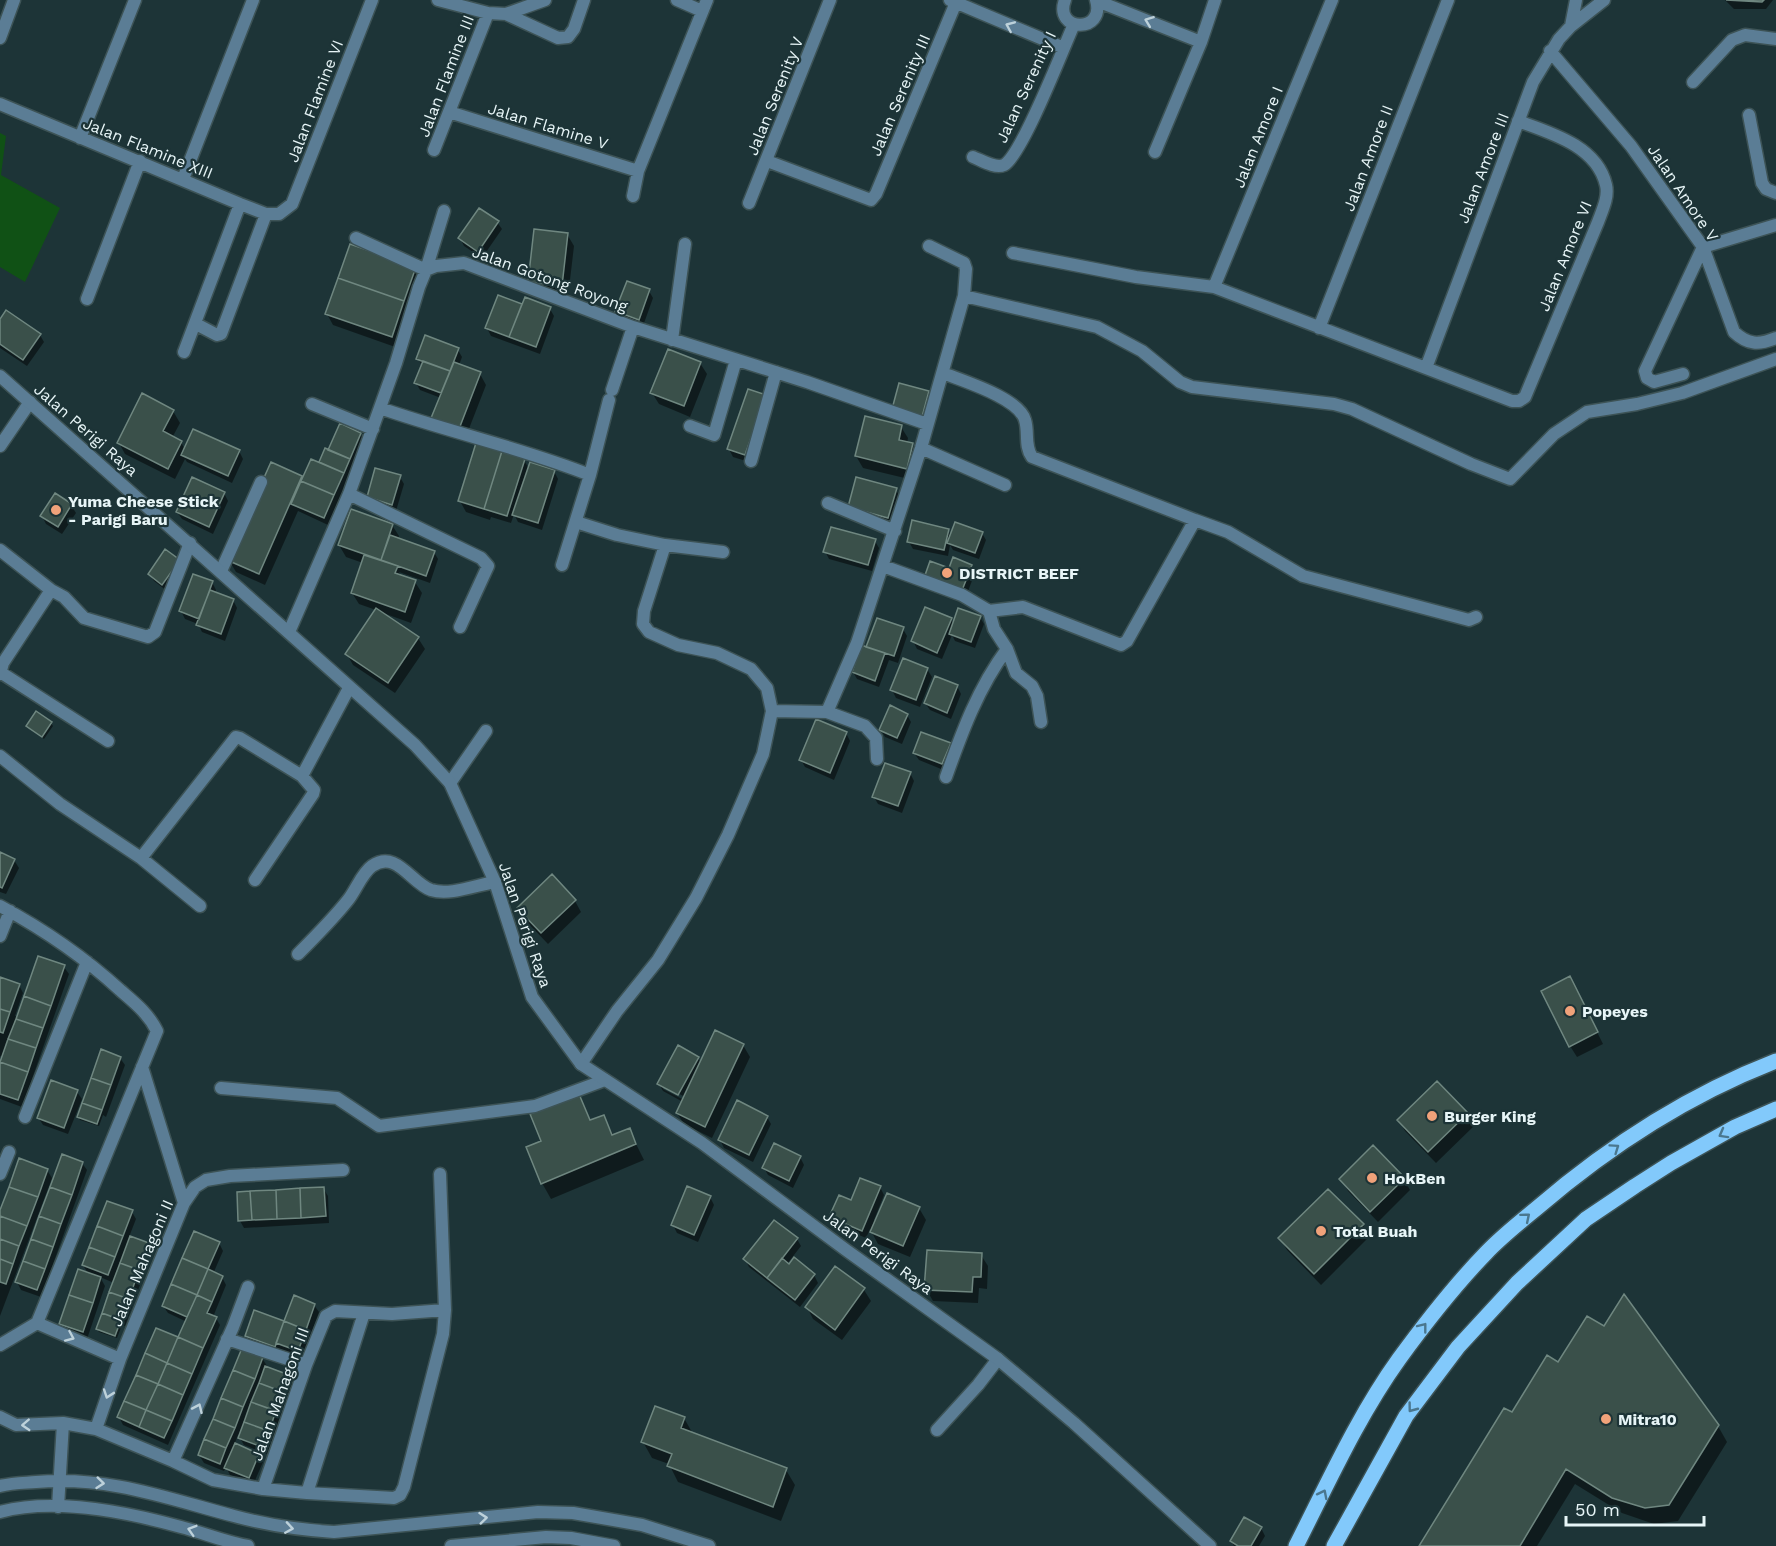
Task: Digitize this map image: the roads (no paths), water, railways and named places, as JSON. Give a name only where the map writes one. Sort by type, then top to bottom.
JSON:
[{"type":"main road","points":[[1296,1546],[1356,1429],[1398,1360],[1486,1253],[1568,1182],[1651,1123],[1697,1096],[1742,1074],[1776,1061]]},
{"type":"main road","points":[[1334,1546],[1406,1416],[1458,1347],[1517,1283],[1586,1220],[1635,1186],[1735,1127],[1776,1109]]},
{"type":"street","points":[[0,38],[14,0]]},
{"type":"street","points":[[80,138],[135,0]]},
{"type":"street","points":[[183,179],[254,0]]},
{"type":"street","name":"Jalan Flamine VI","points":[[266,214],[279,214],[292,204],[372,0]]},
{"type":"street","points":[[438,0],[488,13],[506,14],[558,38],[567,37],[574,29],[584,0]]},
{"type":"street","points":[[506,14],[545,0]]},
{"type":"street","points":[[633,196],[638,171],[704,5],[677,0]]},
{"type":"street","name":"Jalan Serenity V","points":[[749,204],[830,0]]},
{"type":"street","points":[[1096,0],[1201,42]]},
{"type":"street","points":[[1060,2],[1065,16],[1074,24],[1081,26],[1093,20],[1098,7],[1096,0]]},
{"type":"street","points":[[1155,152],[1201,42],[1215,0]]},
{"type":"street","name":"Jalan Amore I","points":[[1214,287],[1332,0]]},
{"type":"street","name":"Jalan Amore II","points":[[1319,328],[1448,0]]},
{"type":"street","points":[[1571,26],[1576,0]]},
{"type":"street","name":"Jalan Amore III","points":[[1426,368],[1533,82],[1550,51],[1571,26],[1604,0]]},
{"type":"street","points":[[954,1],[1064,48]]},
{"type":"street","name":"Jalan Serenity III","points":[[767,161],[871,200],[876,194],[954,1]]},
{"type":"street","name":"Jalan Flamine III","points":[[434,150],[488,13]]},
{"type":"street","name":"Jalan Serenity I","points":[[973,157],[999,166],[1004,165],[1015,153],[1029,127],[1074,24]]},
{"type":"street","points":[[1693,82],[1732,40],[1745,35],[1776,39]]},
{"type":"street","name":"Jalan Amore V","points":[[1550,51],[1631,146],[1703,247],[1734,333],[1742,340],[1752,343],[1762,343],[1776,338]]},
{"type":"street","name":"Jalan Flamine XIII","points":[[0,104],[266,214]]},
{"type":"street","name":"Jalan Flamine V","points":[[448,112],[638,171]]},
{"type":"street","points":[[1749,115],[1762,183],[1766,189],[1776,193]]},
{"type":"street","name":"Jalan Amore VI","points":[[1426,368],[1512,401],[1519,401],[1525,397],[1606,202],[1607,186],[1599,169],[1587,153],[1569,141],[1518,121]]},
{"type":"street","points":[[87,299],[140,161]]},
{"type":"street","points":[[184,352],[240,204]]},
{"type":"street","points":[[289,632],[349,494],[373,429],[444,211]]},
{"type":"street","points":[[196,324],[217,335],[220,334],[266,214]]},
{"type":"street","points":[[1683,374],[1654,382],[1647,378],[1645,371],[1703,247],[1776,225]]},
{"type":"street","points":[[356,238],[426,270]]},
{"type":"street","points":[[672,340],[685,244]]},
{"type":"street","points":[[827,712],[857,643],[895,531],[964,296],[966,269],[964,263],[929,246]]},
{"type":"street","points":[[1013,253],[1136,277],[1214,287],[1426,368]]},
{"type":"street","name":"Jalan Gotong Royong","points":[[426,270],[436,266],[464,263],[633,327],[776,372],[927,424]]},
{"type":"street","points":[[964,296],[1097,327],[1142,351],[1180,382],[1192,387],[1318,400],[1352,409],[1471,464],[1510,479],[1554,434],[1587,412],[1637,404],[1682,393],[1776,359]]},
{"type":"street","points":[[562,565],[633,327]]},
{"type":"street","points":[[690,426],[714,435],[736,360]]},
{"type":"street","points":[[751,461],[776,372]]},
{"type":"street","points":[[943,373],[1002,398],[1020,410],[1025,419],[1028,452],[1032,457],[1228,532],[1303,576],[1469,620],[1476,617]]},
{"type":"street","name":"Jalan Perigi Raya","points":[[0,376],[415,745],[450,783],[495,882],[532,997],[581,1064],[702,1143],[998,1359],[1074,1423],[1209,1546]]},
{"type":"street","points":[[0,446],[30,402]]},
{"type":"street","points":[[312,404],[373,429]]},
{"type":"street","points":[[380,408],[558,462],[590,475]]},
{"type":"street","points":[[921,448],[1005,485]]},
{"type":"street","points":[[221,571],[261,482]]},
{"type":"street","points":[[349,494],[481,558],[488,566],[460,627]]},
{"type":"street","points":[[828,502],[895,531]]},
{"type":"street","points":[[883,566],[962,595],[989,611],[1023,606],[1121,645],[1127,641],[1195,520]]},
{"type":"street","points":[[576,522],[617,535],[665,545],[723,552]]},
{"type":"street","points":[[0,550],[51,590],[64,597],[84,618],[148,637],[155,632],[190,543]]},
{"type":"street","points":[[581,1064],[617,1011],[658,960],[696,898],[728,835],[763,754],[772,711],[767,688],[751,669],[717,653],[678,645],[649,632],[643,624],[644,611],[665,545]]},
{"type":"street","points":[[51,590],[3,663],[0,673],[108,741]]},
{"type":"street","points":[[989,611],[994,629],[1007,649],[1016,673],[1032,686],[1037,696],[1041,722]]},
{"type":"street","points":[[946,777],[970,714],[990,671],[1007,649]]},
{"type":"street","points":[[302,776],[350,688]]},
{"type":"street","points":[[772,711],[827,712],[865,726],[876,738],[878,759]]},
{"type":"street","points":[[450,783],[486,731]]},
{"type":"street","points":[[141,858],[236,737],[302,776],[311,786],[313,794],[255,880]]},
{"type":"street","points":[[0,756],[60,804],[141,858],[200,906]]},
{"type":"street","points":[[298,954],[348,900],[371,866],[385,861],[398,864],[414,880],[431,890],[446,892],[495,882]]},
{"type":"street","points":[[0,936],[5,908],[87,962],[150,1016],[157,1030],[37,1323],[0,1345]]},
{"type":"street","points":[[25,1118],[87,962]]},
{"type":"street","points":[[142,1067],[184,1203]]},
{"type":"street","points":[[221,1088],[337,1098],[379,1126],[535,1106],[605,1080]]},
{"type":"street","points":[[0,1174],[9,1152]]},
{"type":"street","name":"Jalan Mahagoni II","points":[[96,1429],[120,1359],[184,1203],[195,1187],[206,1180],[230,1176],[343,1170]]},
{"type":"street","points":[[0,1417],[16,1425],[63,1423],[96,1429],[213,1480],[263,1489],[307,1493],[394,1498],[400,1495],[404,1487],[443,1334],[445,1310],[440,1174]]},
{"type":"street","points":[[173,1461],[248,1287]]},
{"type":"street","points":[[307,1493],[364,1313],[392,1314],[445,1310]]},
{"type":"street","name":"Jalan Mahagoni III","points":[[263,1489],[306,1365],[327,1316],[331,1312],[364,1313]]},
{"type":"street","points":[[37,1323],[120,1359]]},
{"type":"street","points":[[227,1339],[306,1365]]},
{"type":"street","points":[[937,1430],[998,1359]]},
{"type":"street","points":[[58,1506],[63,1423]]},
{"type":"street","points":[[0,1486],[60,1480],[105,1483],[140,1489],[234,1516],[307,1531],[334,1532],[538,1512],[573,1513],[642,1525],[710,1546]]},
{"type":"street","points":[[0,1512],[21,1506],[58,1506],[136,1515],[248,1546]]},
{"type":"street","points":[[451,1546],[571,1538],[614,1546]]},
{"type":"place","name":"Yuma Cheese Stick - Parigi Baru","points":[[56,510]]},
{"type":"place","name":"DISTRICT BEEF","points":[[947,573]]},
{"type":"place","name":"Popeyes","points":[[1570,1011]]},
{"type":"place","name":"Burger King","points":[[1432,1116]]},
{"type":"place","name":"HokBen","points":[[1372,1178]]},
{"type":"place","name":"Total Buah","points":[[1321,1231]]},
{"type":"place","name":"Mitra10","points":[[1606,1419]]}]
